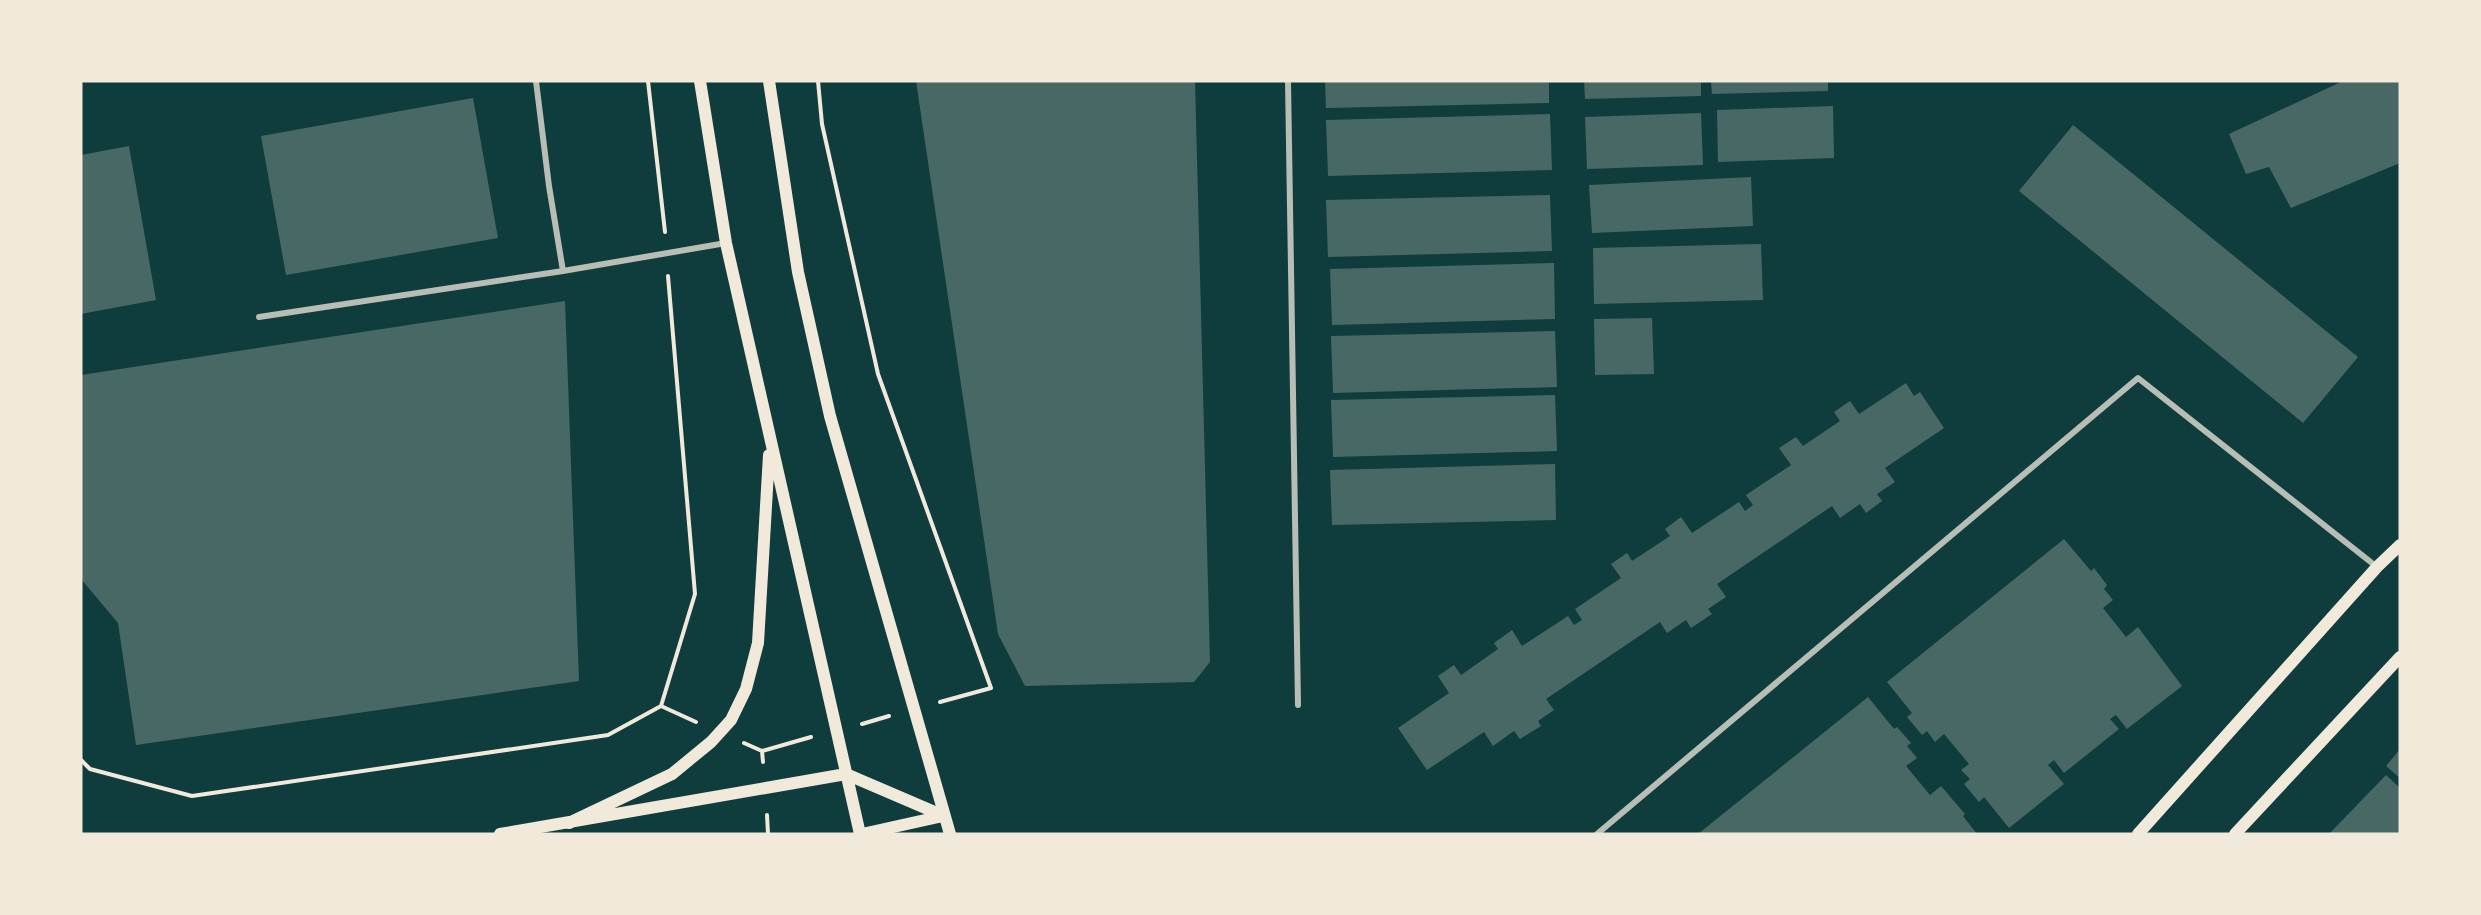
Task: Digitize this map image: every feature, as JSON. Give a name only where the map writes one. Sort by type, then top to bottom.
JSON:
[{"type":"main road","points":[[700,81],[726,243],[861,834],[944,816]]},
{"type":"main road","points":[[769,81],[798,272],[830,416],[950,834]]},
{"type":"main road","points":[[569,823],[672,774],[731,720],[746,689],[758,643],[770,438]]},
{"type":"main road","points":[[2138,834],[2377,567],[2400,545]]},
{"type":"main road","points":[[2235,834],[2400,657]]},
{"type":"main road","points":[[500,834],[846,774],[944,816]]},
{"type":"main road","points":[[944,816],[944,834]]},
{"type":"street","points":[[536,81],[549,186],[564,271]]},
{"type":"street","points":[[1288,81],[1298,705]]},
{"type":"street","points":[[259,317],[564,271],[726,243]]},
{"type":"street","points":[[1597,834],[2138,378],[2377,567]]},
{"type":"path","points":[[81,760],[90,769],[192,796],[608,735],[661,706],[695,594],[666,254],[648,81]]},
{"type":"path","points":[[661,706],[762,751],[991,688],[878,374],[822,124],[818,81]]},
{"type":"path","points":[[762,751],[768,834]]},
{"type":"building","points":[[916,81],[1195,81],[1210,662],[1194,682],[1025,686],[998,634]]},
{"type":"building","points":[[1325,81],[1549,81],[1549,103],[1326,108]]},
{"type":"building","points":[[1584,81],[1701,81],[1701,96],[1585,99]]},
{"type":"building","points":[[1711,81],[1828,81],[1828,91],[1712,94]]},
{"type":"building","points":[[2343,81],[2400,81],[2400,163],[2291,208],[2269,167],[2246,174],[2229,134]]},
{"type":"building","points":[[473,98],[498,238],[286,275],[261,136]]},
{"type":"building","points":[[1833,106],[1834,158],[1718,162],[1717,110]]},
{"type":"building","points":[[1701,113],[1703,165],[1587,169],[1585,117]]},
{"type":"building","points":[[1550,114],[1552,170],[1328,176],[1326,120]]},
{"type":"building","points":[[2073,125],[2358,357],[2303,423],[2019,191]]},
{"type":"building","points":[[129,146],[156,300],[81,314],[81,155]]},
{"type":"building","points":[[1751,177],[1753,226],[1592,233],[1589,185]]},
{"type":"building","points":[[1550,195],[1552,251],[1328,257],[1326,200]]},
{"type":"building","points":[[1761,244],[1763,300],[1594,304],[1593,248]]},
{"type":"building","points":[[1554,263],[1555,319],[1332,325],[1330,269]]},
{"type":"building","points":[[565,301],[579,681],[136,745],[118,623],[81,579],[81,375]]},
{"type":"building","points":[[1652,318],[1654,374],[1595,375],[1594,319]]},
{"type":"building","points":[[1555,331],[1557,387],[1333,393],[1331,336]]},
{"type":"building","points":[[1906,383],[1914,396],[1920,392],[1944,428],[1885,468],[1895,482],[1877,494],[1882,501],[1866,513],[1860,504],[1840,518],[1832,506],[1717,584],[1726,597],[1708,609],[1712,614],[1691,628],[1686,620],[1667,633],[1660,622],[1546,699],[1554,710],[1538,721],[1541,726],[1520,739],[1514,731],[1493,746],[1484,732],[1427,770],[1398,728],[1449,693],[1438,676],[1454,665],[1461,675],[1498,649],[1494,643],[1512,630],[1522,646],[1568,616],[1574,625],[1582,620],[1575,609],[1621,578],[1611,564],[1627,553],[1632,561],[1670,536],[1665,529],[1681,517],[1692,533],[1739,502],[1745,511],[1753,505],[1746,495],[1791,465],[1779,448],[1796,437],[1803,446],[1840,421],[1834,412],[1850,401],[1859,414]]},
{"type":"building","points":[[1555,395],[1557,451],[1333,457],[1331,400]]},
{"type":"building","points":[[1555,464],[1556,520],[1332,525],[1330,470]]},
{"type":"building","points":[[2064,539],[2091,571],[2094,568],[2107,585],[2104,589],[2113,600],[2103,608],[2126,637],[2138,627],[2182,686],[2127,729],[2116,715],[2110,719],[2119,729],[2064,773],[2054,760],[2048,765],[2064,784],[2009,828],[1984,797],[1979,802],[1964,784],[1970,779],[1961,770],[1969,764],[1944,734],[1935,742],[1927,731],[1922,735],[1907,717],[1912,713],[1887,682]]},
{"type":"building","points":[[1868,697],[1894,729],[1897,727],[1911,743],[1907,746],[1917,758],[1906,766],[1930,795],[1941,786],[1965,814],[1963,816],[1977,834],[1698,834]]},
{"type":"building","points":[[2400,749],[2400,778],[2386,766]]},
{"type":"building","points":[[2386,775],[2400,788],[2400,834],[2329,834]]}]
